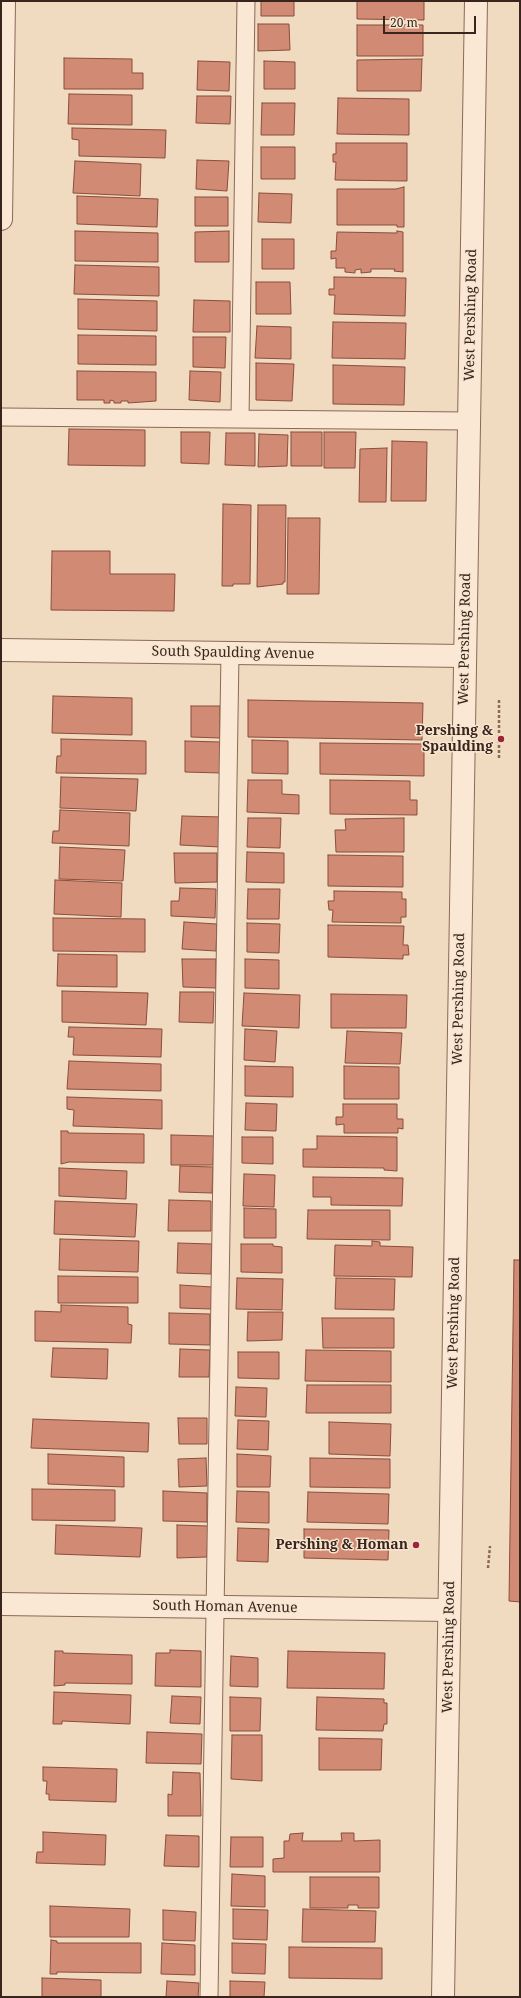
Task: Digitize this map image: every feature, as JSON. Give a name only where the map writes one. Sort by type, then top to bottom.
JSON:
[{"type":"street","points":[[1,219],[4,1]]},
{"type":"street","name":"West Pershing Road","points":[[443,1997],[476,1]]},
{"type":"street","name":"South Spaulding Avenue","points":[[1,650],[465,656]]},
{"type":"street","name":"South Homan Avenue","points":[[1,1604],[449,1610]]},
{"type":"lane","points":[[240,419],[246,1]]},
{"type":"lane","points":[[1,417],[469,422]]},
{"type":"lane","points":[[209,1997],[230,653]]},
{"type":"path","points":[[499,698],[499,758]]},
{"type":"path","points":[[488,1568],[490,1546]]},
{"type":"building","points":[[261,1],[294,1],[294,16],[261,16]]},
{"type":"building","points":[[357,1],[424,1],[424,20],[357,19]]},
{"type":"building","points":[[258,24],[289,24],[290,50],[258,51]]},
{"type":"building","points":[[357,25],[423,25],[423,56],[357,56]]},
{"type":"building","points":[[64,58],[132,59],[132,73],[143,73],[143,89],[64,89]]},
{"type":"building","points":[[422,59],[421,91],[357,91],[357,60]]},
{"type":"building","points":[[198,61],[230,62],[229,91],[197,90]]},
{"type":"building","points":[[264,61],[295,62],[295,89],[264,89]]},
{"type":"building","points":[[69,94],[132,95],[132,125],[68,124]]},
{"type":"building","points":[[197,96],[231,96],[230,124],[196,123]]},
{"type":"building","points":[[338,98],[409,99],[409,135],[337,134]]},
{"type":"building","points":[[262,103],[295,103],[294,135],[261,135]]},
{"type":"building","points":[[72,128],[166,130],[165,158],[79,156],[79,140],[72,139]]},
{"type":"building","points":[[336,143],[407,143],[407,181],[335,180],[336,162],[333,162],[333,154],[336,154]]},
{"type":"building","points":[[261,147],[295,147],[295,179],[261,179]]},
{"type":"building","points":[[197,160],[229,161],[227,191],[196,189]]},
{"type":"building","points":[[75,161],[141,164],[140,196],[73,193]]},
{"type":"building","points":[[404,187],[404,227],[397,227],[397,225],[337,225],[337,189],[396,189]]},
{"type":"building","points":[[259,193],[292,194],[291,223],[258,222]]},
{"type":"building","points":[[77,196],[158,199],[157,227],[77,224]]},
{"type":"building","points":[[195,197],[228,197],[228,226],[195,226]]},
{"type":"building","points":[[75,231],[158,233],[158,262],[75,261]]},
{"type":"building","points":[[229,231],[229,262],[195,262],[195,232]]},
{"type":"building","points":[[397,231],[403,232],[403,272],[394,271],[395,269],[371,269],[371,272],[361,273],[361,269],[355,270],[355,273],[345,272],[345,268],[336,268],[336,258],[331,259],[331,251],[336,251],[337,232],[397,233]]},
{"type":"building","points":[[262,239],[294,239],[294,269],[262,269]]},
{"type":"building","points":[[75,265],[159,267],[159,296],[74,294]]},
{"type":"building","points":[[334,277],[406,278],[405,316],[334,314],[335,295],[329,295],[329,289],[334,289]]},
{"type":"building","points":[[256,282],[290,282],[291,314],[256,314]]},
{"type":"building","points":[[78,299],[157,301],[157,331],[78,329]]},
{"type":"building","points":[[194,300],[230,301],[230,332],[193,332]]},
{"type":"building","points":[[333,322],[406,323],[405,359],[332,358]]},
{"type":"building","points":[[257,326],[291,327],[291,359],[255,358]]},
{"type":"building","points":[[78,335],[156,336],[156,365],[78,364]]},
{"type":"building","points":[[193,337],[226,337],[225,368],[193,367]]},
{"type":"building","points":[[256,363],[294,364],[292,401],[256,400]]},
{"type":"building","points":[[333,365],[405,367],[404,405],[333,404]]},
{"type":"building","points":[[77,371],[156,372],[156,401],[128,403],[128,401],[121,401],[121,403],[114,403],[114,401],[110,400],[110,403],[104,403],[104,400],[77,400]]},
{"type":"building","points":[[190,371],[221,372],[220,402],[189,400]]},
{"type":"building","points":[[69,429],[145,430],[145,466],[68,465]]},
{"type":"building","points":[[181,432],[210,432],[209,464],[181,463]]},
{"type":"building","points":[[291,432],[322,432],[322,466],[291,466]]},
{"type":"building","points":[[324,432],[356,432],[355,468],[324,468]]},
{"type":"building","points":[[226,433],[255,433],[255,466],[225,465]]},
{"type":"building","points":[[259,434],[288,435],[287,466],[258,467]]},
{"type":"building","points":[[392,441],[427,442],[426,501],[391,501]]},
{"type":"building","points":[[387,448],[386,502],[359,502],[360,449]]},
{"type":"building","points":[[223,504],[251,505],[250,584],[233,584],[233,586],[222,586]]},
{"type":"building","points":[[258,505],[286,505],[285,582],[283,582],[283,584],[257,587]]},
{"type":"building","points":[[288,518],[320,518],[319,594],[287,594]]},
{"type":"building","points":[[52,551],[110,551],[110,574],[175,574],[174,611],[51,610]]},
{"type":"building","points":[[53,696],[132,698],[132,735],[52,733]]},
{"type":"building","points":[[248,700],[423,703],[422,740],[248,737]]},
{"type":"building","points":[[191,706],[220,706],[220,738],[191,737]]},
{"type":"building","points":[[61,739],[146,741],[146,774],[56,773],[57,756],[61,756]]},
{"type":"building","points":[[252,740],[288,741],[288,774],[252,773]]},
{"type":"building","points":[[185,741],[220,742],[221,773],[185,772]]},
{"type":"building","points":[[320,743],[424,744],[424,776],[320,774]]},
{"type":"building","points":[[61,777],[138,779],[136,811],[60,808]]},
{"type":"building","points":[[248,780],[282,780],[282,794],[299,795],[299,814],[247,812]]},
{"type":"building","points":[[330,780],[410,781],[410,800],[417,800],[417,815],[330,814]]},
{"type":"building","points":[[60,810],[130,813],[129,846],[52,843],[53,831],[59,831]]},
{"type":"building","points":[[182,816],[222,817],[220,847],[180,845]]},
{"type":"building","points":[[248,818],[281,818],[280,848],[247,847]]},
{"type":"building","points":[[404,818],[404,852],[336,852],[335,830],[346,830],[345,819]]},
{"type":"building","points":[[60,847],[125,850],[123,881],[59,879]]},
{"type":"building","points":[[247,852],[284,853],[284,883],[246,882]]},
{"type":"building","points":[[174,853],[217,853],[217,882],[175,883]]},
{"type":"building","points":[[328,855],[403,856],[403,887],[328,886]]},
{"type":"building","points":[[55,880],[122,883],[121,917],[54,914]]},
{"type":"building","points":[[180,888],[216,889],[215,918],[171,916],[171,901],[179,901]]},
{"type":"building","points":[[248,889],[280,889],[279,919],[247,919]]},
{"type":"building","points":[[334,891],[402,892],[402,899],[406,899],[406,917],[401,917],[401,923],[332,922],[333,910],[329,910],[328,901],[334,901]]},
{"type":"building","points":[[53,918],[145,919],[145,952],[53,951]]},
{"type":"building","points":[[184,922],[217,924],[216,951],[182,949]]},
{"type":"building","points":[[247,923],[280,924],[279,953],[247,952]]},
{"type":"building","points":[[328,925],[404,926],[403,945],[408,945],[409,955],[403,955],[403,959],[328,957]]},
{"type":"building","points":[[58,954],[117,955],[117,987],[57,986]]},
{"type":"building","points":[[182,959],[216,959],[216,988],[183,987]]},
{"type":"building","points":[[245,959],[279,960],[279,989],[245,988]]},
{"type":"building","points":[[62,991],[148,993],[146,1025],[62,1022]]},
{"type":"building","points":[[180,992],[214,992],[213,1023],[179,1022]]},
{"type":"building","points":[[244,993],[300,995],[299,1028],[242,1026]]},
{"type":"building","points":[[331,994],[407,995],[406,1028],[331,1028]]},
{"type":"building","points":[[69,1027],[162,1029],[161,1057],[73,1055],[74,1037],[68,1037]]},
{"type":"building","points":[[245,1029],[277,1031],[275,1062],[244,1060]]},
{"type":"building","points":[[347,1031],[402,1033],[400,1064],[345,1063]]},
{"type":"building","points":[[69,1061],[161,1064],[161,1091],[67,1089]]},
{"type":"building","points":[[245,1066],[293,1067],[293,1097],[245,1096]]},
{"type":"building","points":[[344,1066],[399,1067],[399,1099],[344,1099]]},
{"type":"building","points":[[67,1097],[162,1100],[162,1129],[73,1126],[74,1110],[67,1109]]},
{"type":"building","points":[[246,1103],[277,1104],[276,1131],[245,1130]]},
{"type":"building","points":[[343,1104],[397,1104],[397,1119],[403,1119],[403,1129],[398,1128],[398,1133],[344,1133],[344,1124],[336,1125],[336,1117],[343,1117]]},
{"type":"building","points":[[61,1131],[68,1131],[68,1133],[144,1134],[144,1163],[69,1162],[61,1164]]},
{"type":"building","points":[[171,1135],[214,1136],[213,1165],[171,1165]]},
{"type":"building","points":[[317,1136],[397,1137],[397,1171],[384,1170],[384,1168],[303,1167],[303,1149],[317,1149]]},
{"type":"building","points":[[242,1137],[273,1137],[273,1164],[242,1163]]},
{"type":"building","points":[[180,1166],[213,1167],[212,1193],[179,1192]]},
{"type":"building","points":[[59,1168],[127,1171],[126,1199],[59,1196]]},
{"type":"building","points":[[244,1174],[275,1175],[274,1207],[243,1206]]},
{"type":"building","points":[[313,1177],[403,1178],[402,1206],[331,1205],[331,1197],[313,1197]]},
{"type":"building","points":[[169,1200],[211,1201],[211,1231],[168,1231]]},
{"type":"building","points":[[55,1201],[137,1204],[135,1237],[54,1234]]},
{"type":"building","points":[[244,1208],[276,1209],[276,1238],[244,1238]]},
{"type":"building","points":[[308,1210],[390,1210],[390,1240],[307,1239]]},
{"type":"building","points":[[60,1239],[139,1241],[138,1272],[59,1270]]},
{"type":"building","points":[[372,1241],[380,1242],[380,1246],[413,1247],[412,1277],[334,1276],[335,1245],[372,1246]]},
{"type":"building","points":[[178,1243],[212,1244],[211,1274],[177,1273]]},
{"type":"building","points":[[241,1244],[273,1244],[273,1246],[282,1247],[282,1273],[241,1272]]},
{"type":"building","points":[[514,1260],[520,1260],[520,1602],[509,1601]]},
{"type":"building","points":[[58,1276],[138,1277],[138,1303],[58,1303]]},
{"type":"building","points":[[237,1278],[283,1279],[282,1310],[236,1309]]},
{"type":"building","points":[[336,1278],[395,1279],[394,1310],[335,1309]]},
{"type":"building","points":[[180,1285],[212,1287],[211,1309],[180,1308]]},
{"type":"building","points":[[61,1305],[128,1307],[128,1324],[132,1325],[131,1343],[35,1341],[35,1311],[61,1312]]},
{"type":"building","points":[[248,1312],[283,1312],[282,1340],[247,1341]]},
{"type":"building","points":[[169,1313],[210,1314],[210,1345],[169,1344]]},
{"type":"building","points":[[322,1318],[394,1318],[394,1348],[323,1348]]},
{"type":"building","points":[[53,1348],[108,1349],[107,1379],[51,1377]]},
{"type":"building","points":[[180,1349],[210,1350],[209,1377],[179,1377]]},
{"type":"building","points":[[306,1350],[391,1351],[391,1382],[305,1381]]},
{"type":"building","points":[[238,1352],[279,1352],[279,1379],[238,1378]]},
{"type":"building","points":[[307,1385],[391,1385],[391,1413],[306,1413]]},
{"type":"building","points":[[236,1387],[267,1388],[266,1417],[235,1416]]},
{"type":"building","points":[[178,1418],[207,1418],[207,1444],[179,1444]]},
{"type":"building","points":[[33,1419],[149,1423],[148,1452],[31,1448]]},
{"type":"building","points":[[238,1420],[269,1421],[268,1450],[237,1449]]},
{"type":"building","points":[[329,1422],[391,1424],[390,1456],[329,1454]]},
{"type":"building","points":[[48,1454],[124,1457],[124,1487],[48,1484]]},
{"type":"building","points":[[237,1454],[271,1456],[270,1487],[237,1487]]},
{"type":"building","points":[[206,1458],[207,1486],[179,1487],[178,1459]]},
{"type":"building","points":[[310,1458],[390,1459],[390,1488],[310,1487]]},
{"type":"building","points":[[32,1489],[115,1490],[115,1521],[32,1520]]},
{"type":"building","points":[[163,1491],[207,1493],[207,1522],[163,1521]]},
{"type":"building","points":[[237,1491],[269,1492],[269,1523],[236,1522]]},
{"type":"building","points":[[308,1492],[389,1494],[388,1524],[307,1522]]},
{"type":"building","points":[[56,1525],[142,1528],[140,1557],[55,1554]]},
{"type":"building","points":[[177,1525],[208,1526],[207,1557],[177,1558]]},
{"type":"building","points":[[238,1528],[269,1529],[268,1562],[237,1561]]},
{"type":"building","points":[[304,1529],[389,1530],[388,1560],[304,1558]]},
{"type":"building","points":[[170,1650],[201,1651],[201,1687],[155,1686],[156,1653],[170,1653]]},
{"type":"building","points":[[55,1651],[63,1651],[63,1653],[132,1655],[132,1684],[65,1683],[65,1685],[54,1686]]},
{"type":"building","points":[[288,1651],[385,1653],[384,1689],[287,1688]]},
{"type":"building","points":[[231,1656],[258,1658],[258,1687],[230,1686]]},
{"type":"building","points":[[54,1692],[131,1695],[130,1724],[62,1721],[62,1724],[53,1724]]},
{"type":"building","points":[[172,1696],[201,1697],[200,1724],[170,1723]]},
{"type":"building","points":[[230,1697],[261,1698],[260,1731],[230,1731]]},
{"type":"building","points":[[317,1697],[384,1699],[384,1703],[387,1703],[387,1724],[384,1724],[383,1731],[316,1730]]},
{"type":"building","points":[[147,1732],[202,1734],[201,1764],[146,1763]]},
{"type":"building","points":[[232,1735],[262,1735],[262,1781],[231,1779]]},
{"type":"building","points":[[319,1738],[382,1739],[381,1770],[319,1770]]},
{"type":"building","points":[[43,1767],[117,1769],[116,1802],[49,1800],[49,1794],[46,1794],[47,1781],[43,1781]]},
{"type":"building","points":[[173,1772],[200,1773],[201,1816],[168,1816],[168,1794],[172,1795]]},
{"type":"building","points":[[43,1832],[106,1835],[105,1865],[36,1863],[37,1852],[43,1852]]},
{"type":"building","points":[[303,1833],[302,1841],[342,1841],[341,1833],[354,1833],[354,1841],[380,1840],[380,1872],[273,1872],[273,1859],[284,1858],[284,1841],[289,1841],[290,1834]]},
{"type":"building","points":[[166,1835],[199,1836],[199,1867],[164,1866]]},
{"type":"building","points":[[231,1837],[263,1837],[263,1867],[230,1867]]},
{"type":"building","points":[[232,1874],[265,1876],[265,1907],[231,1906]]},
{"type":"building","points":[[310,1877],[379,1877],[379,1908],[358,1908],[358,1905],[348,1905],[348,1908],[310,1908]]},
{"type":"building","points":[[50,1906],[130,1909],[129,1937],[50,1937]]},
{"type":"building","points":[[233,1909],[268,1910],[267,1940],[233,1939]]},
{"type":"building","points":[[303,1909],[376,1911],[375,1942],[302,1942]]},
{"type":"building","points":[[163,1910],[196,1912],[195,1941],[163,1940]]},
{"type":"building","points":[[51,1940],[57,1941],[57,1943],[141,1943],[141,1973],[57,1972],[57,1974],[50,1974]]},
{"type":"building","points":[[162,1943],[195,1945],[195,1975],[161,1974]]},
{"type":"building","points":[[232,1943],[266,1944],[265,1974],[232,1973]]},
{"type":"building","points":[[289,1947],[382,1948],[382,1979],[289,1978]]},
{"type":"building","points":[[42,1978],[101,1980],[101,1997],[42,1997]]},
{"type":"building","points":[[167,1981],[199,1983],[198,1997],[166,1997]]},
{"type":"building","points":[[230,1981],[265,1982],[264,1997],[230,1997]]},
{"type":"place","name":"Pershing & Spaulding","points":[[501,739]]},
{"type":"place","name":"Pershing & Homan","points":[[416,1545]]}]
